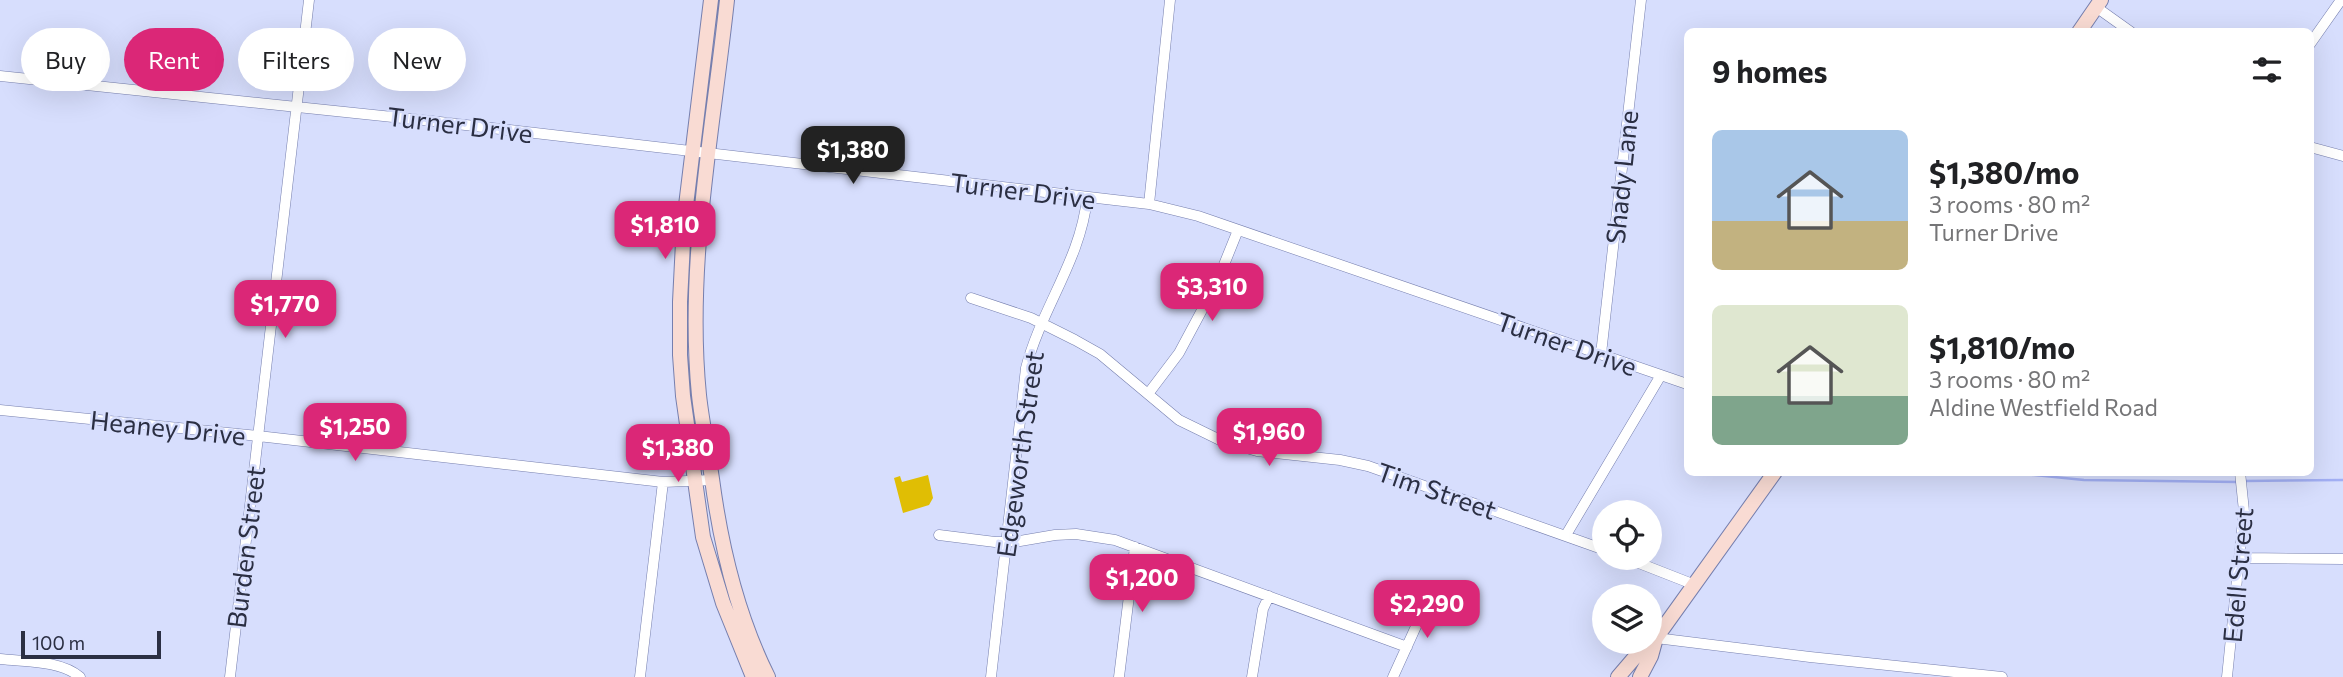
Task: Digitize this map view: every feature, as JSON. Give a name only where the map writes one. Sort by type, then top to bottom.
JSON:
[{"type":"main road","points":[[2082,28],[2099,4]]},
{"type":"main road","points":[[753,677],[730,601],[699,395],[697,327],[700,223],[726,7],[710,6],[684,222],[680,327],[683,396],[703,537],[730,601],[768,677]]},
{"type":"main road","points":[[1662,627],[1772,476]]},
{"type":"main road","points":[[1618,677],[1639,654]]},
{"type":"main road","points":[[1640,677],[1651,654]]},
{"type":"street","name":"Burden Street","points":[[230,677],[309,0]]},
{"type":"street","points":[[1149,205],[1170,0]]},
{"type":"street","name":"Shady Lane","points":[[1601,354],[1641,0]]},
{"type":"street","points":[[2314,38],[2341,0]]},
{"type":"street","points":[[2099,4],[2127,28]]},
{"type":"street","name":"Turner Drive","points":[[0,76],[296,106],[1149,205],[1198,216],[1684,383]]},
{"type":"street","points":[[2314,148],[2343,156]]},
{"type":"street","name":"Edgeworth Street","points":[[991,677],[1026,368],[1034,341],[1059,289],[1077,241],[1087,198]]},
{"type":"street","points":[[1148,394],[1179,353],[1217,282],[1238,230]]},
{"type":"street","name":"Tim Street","points":[[971,298],[1042,323],[1100,354],[1179,420],[1222,440],[1257,451],[1328,458],[1368,466],[1592,545]]},
{"type":"street","points":[[1566,536],[1661,375]]},
{"type":"street","name":"Heaney Drive","points":[[0,410],[663,482],[712,480]]},
{"type":"street","name":"Edell Street","points":[[2227,677],[2241,558],[2244,494],[2241,476]]},
{"type":"street","points":[[640,677],[663,482]]},
{"type":"street","points":[[939,535],[1006,541],[1076,534],[1095,536],[1135,547],[1407,647]]},
{"type":"street","points":[[1119,677],[1135,547]]},
{"type":"street","points":[[2241,558],[2343,559]]},
{"type":"street","points":[[1657,570],[1695,585]]},
{"type":"street","points":[[1393,677],[1433,589]]},
{"type":"street","points":[[1252,677],[1263,609],[1269,596]]},
{"type":"street","points":[[1662,641],[2002,677]]},
{"type":"street","points":[[0,659],[57,666],[80,677]]},
{"type":"shaded area","points":[[928,475],[933,498],[929,505],[903,513],[894,478],[900,476],[902,482]]},
{"type":"waterway","points":[[2044,476],[2084,480],[2238,482]]},
{"type":"waterway","points":[[2244,481],[2343,480]]}]
